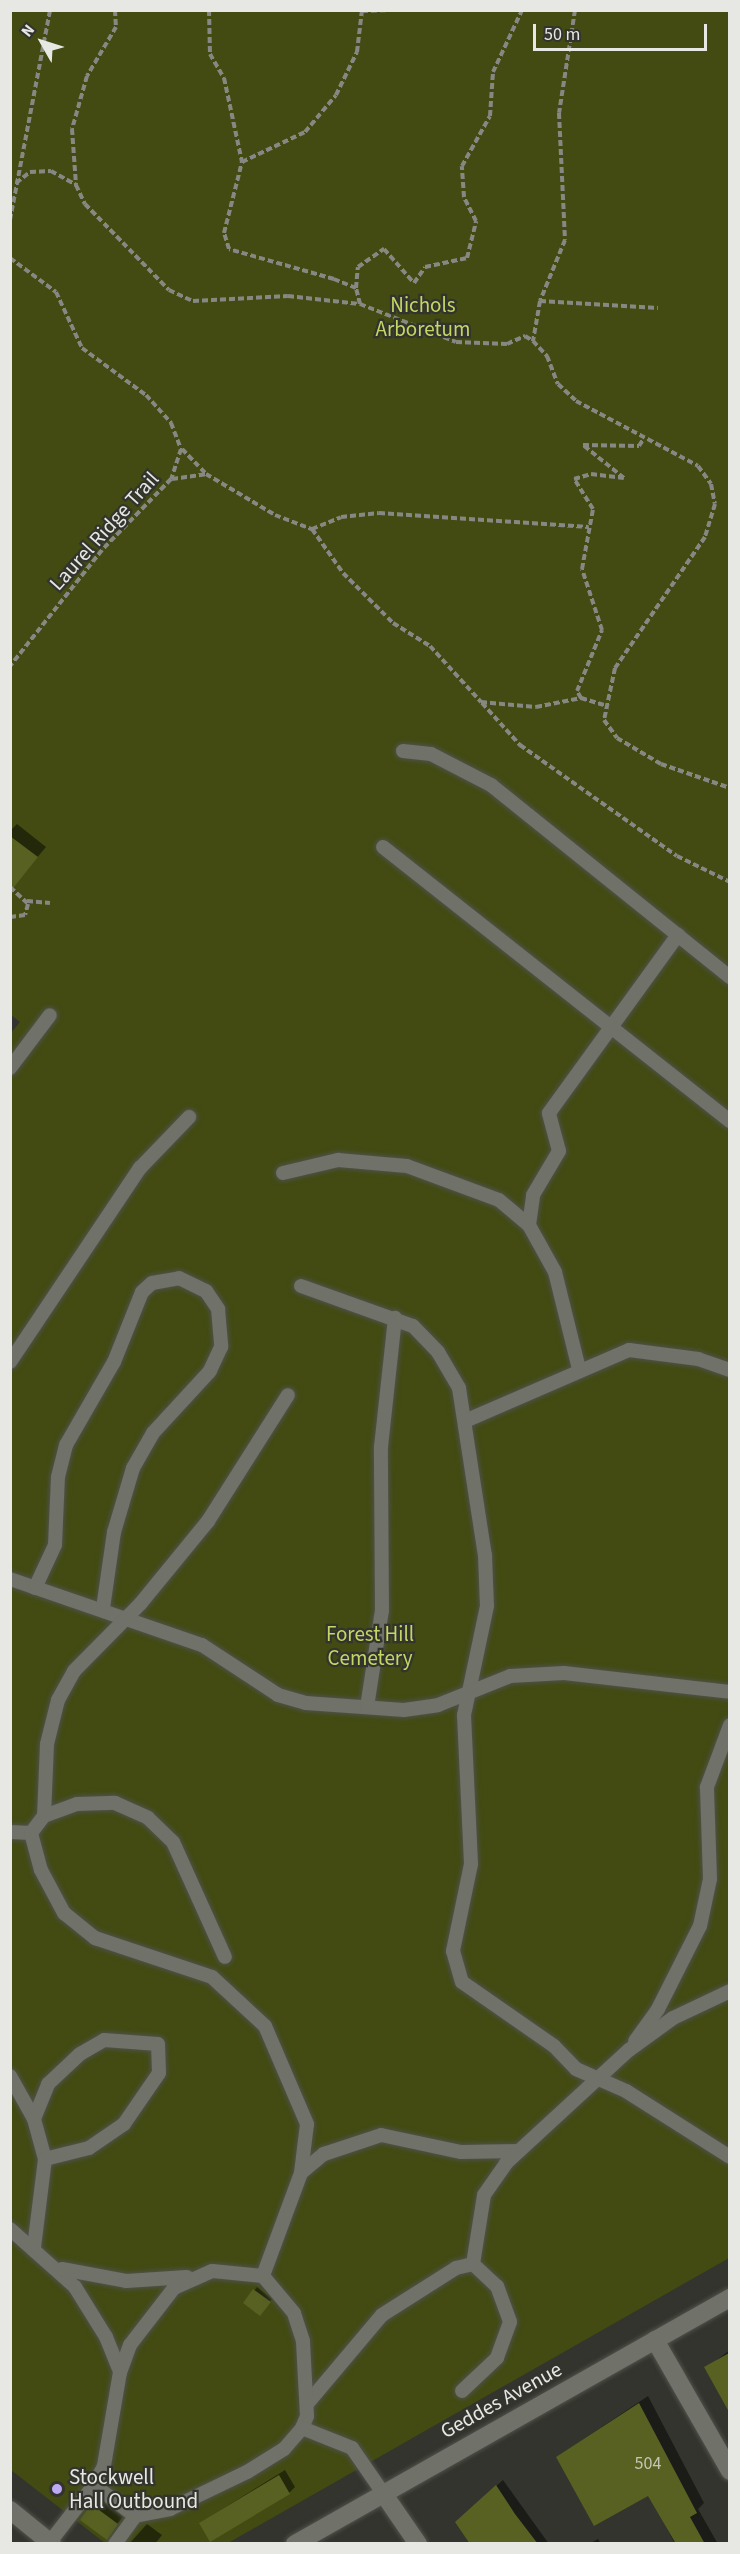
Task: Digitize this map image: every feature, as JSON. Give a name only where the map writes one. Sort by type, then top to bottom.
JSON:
[{"type":"main road","name":"Geddes Avenue","points":[[295,2544],[729,2298]]},
{"type":"main road","points":[[655,2340],[729,2471]]},
{"type":"main road","points":[[383,2493],[418,2544]]},
{"type":"main road","points":[[10,2510],[51,2543]]},
{"type":"lane","points":[[403,751],[431,754],[491,785],[729,977]]},
{"type":"lane","points":[[384,847],[729,1121]]},
{"type":"lane","points":[[529,1224],[533,1196],[559,1151],[551,1107],[678,935]]},
{"type":"lane","points":[[10,1068],[50,1014]]},
{"type":"lane","points":[[10,1362],[140,1168],[189,1117]]},
{"type":"lane","points":[[283,1173],[338,1160],[407,1166],[499,1200],[529,1224],[555,1272],[579,1369]]},
{"type":"lane","points":[[35,1588],[55,1545],[58,1477],[66,1445],[114,1362],[142,1292],[152,1283],[179,1278],[206,1291],[218,1309],[221,1347],[210,1371],[153,1433],[133,1468],[114,1532],[104,1608]]},
{"type":"lane","points":[[301,1286],[413,1326],[438,1352],[459,1388],[487,1606],[464,1715],[471,1864],[453,1951],[455,1966],[469,1990],[598,2082],[626,2091],[729,2157]]},
{"type":"lane","points":[[367,1707],[380,1640],[385,1507],[381,1447],[395,1318]]},
{"type":"lane","points":[[465,1421],[579,1369],[629,1350],[698,1359],[729,1370]]},
{"type":"lane","points":[[44,1816],[47,1744],[58,1700],[74,1671],[127,1616],[208,1521],[288,1395]]},
{"type":"lane","points":[[10,1580],[104,1608],[202,1645],[279,1695],[306,1703],[416,1709],[470,1692],[510,1676],[564,1673],[729,1692]]},
{"type":"lane","points":[[473,2264],[484,2195],[519,2151],[598,2082],[629,2050],[658,2009],[700,1926],[710,1879],[707,1787],[729,1725]]},
{"type":"lane","points":[[31,1833],[44,1816],[77,1804],[115,1803],[148,1818],[173,1842],[225,1957]]},
{"type":"lane","points":[[11,1833],[31,1833]]},
{"type":"lane","points":[[31,1833],[41,1870],[64,1913],[95,1938],[212,1977],[265,2026],[307,2124],[301,2173],[263,2276]]},
{"type":"lane","points":[[629,2050],[673,2019],[729,1991]]},
{"type":"lane","points":[[34,2119],[48,2084],[80,2054],[104,2040],[158,2044],[159,2073],[124,2124],[89,2148],[45,2159]]},
{"type":"lane","points":[[10,2076],[34,2119],[45,2159],[33,2247]]},
{"type":"lane","points":[[301,2173],[324,2154],[381,2134],[460,2152],[519,2151]]},
{"type":"lane","points":[[10,2229],[54,2264],[90,2308],[120,2372]]},
{"type":"lane","points":[[54,2264],[82,2277],[126,2281],[192,2277],[212,2271],[263,2276],[294,2313],[303,2341],[307,2404],[302,2428],[284,2449],[214,2491],[170,2510],[135,2516],[115,2544]]},
{"type":"lane","points":[[462,2391],[497,2358],[510,2322],[501,2293],[473,2264]]},
{"type":"lane","points":[[307,2404],[382,2315],[456,2268],[473,2264]]},
{"type":"lane","points":[[51,2543],[94,2485],[106,2454],[120,2372],[147,2317],[192,2277]]},
{"type":"lane","points":[[302,2428],[352,2448],[383,2493]]},
{"type":"lane","points":[[94,2485],[135,2516]]},
{"type":"path","points":[[10,219],[15,183],[50,10]]},
{"type":"path","points":[[76,185],[72,129],[87,76],[116,27],[115,10]]},
{"type":"path","points":[[209,10],[210,54],[224,78],[242,162],[242,179],[225,215],[229,249],[356,288]]},
{"type":"path","points":[[242,162],[304,132],[336,95],[357,52],[362,11],[390,10]]},
{"type":"path","points":[[360,304],[356,288],[358,267],[384,249],[414,283],[425,267],[467,258],[476,221],[464,197],[462,166],[490,116],[493,72],[522,10]]},
{"type":"path","points":[[533,341],[540,301],[565,240],[559,112],[576,10]]},
{"type":"path","points":[[15,183],[30,172],[51,171],[76,185],[123,245],[169,290],[193,301],[288,296],[360,304],[456,342],[507,344],[525,336],[547,356],[558,384],[576,401],[698,466],[711,484],[715,504],[705,537],[615,669],[604,705],[604,720],[617,738],[661,764],[729,788]]},
{"type":"path","points":[[10,258],[56,292],[82,348],[146,395],[171,423],[181,449],[206,474],[275,515],[312,529],[343,573],[393,623],[430,646],[520,745],[677,856],[729,882]]},
{"type":"path","points":[[540,301],[658,308]]},
{"type":"path","points":[[581,698],[577,691],[602,630],[582,569],[593,509],[574,479],[591,474],[624,478],[583,445],[639,446],[644,438]]},
{"type":"path","name":"Laurel Ridge Trail","points":[[10,666],[102,550],[171,479],[181,449]]},
{"type":"path","points":[[171,479],[206,474]]},
{"type":"path","points":[[312,529],[340,516],[379,513],[589,527]]},
{"type":"path","points":[[481,702],[536,707],[581,698],[604,705]]},
{"type":"path","points":[[10,887],[27,901],[50,903]]},
{"type":"path","points":[[10,917],[25,915],[27,901]]},
{"type":"green space","name":"Forest Hill Cemetery","points":[[10,11],[729,11],[729,2258],[228,2543],[105,2543],[11,2470],[10,1034],[20,1022],[10,1014]]},
{"type":"building","points":[[10,836],[38,857],[10,892]]},
{"type":"building","points":[[253,2289],[271,2302],[260,2316],[243,2303]]},
{"type":"building","points":[[729,2353],[729,2412],[704,2367]]},
{"type":"building","points":[[639,2403],[697,2513],[690,2517],[705,2544],[676,2544],[648,2496],[594,2526],[556,2457]]},
{"type":"building","points":[[279,2475],[290,2494],[210,2542],[199,2523]]},
{"type":"building","points":[[496,2485],[538,2544],[470,2544],[455,2522]]},
{"type":"building","points":[[91,2504],[118,2524],[107,2540],[80,2520]]},
{"type":"place","name":"Stockwell Hall Outbound","points":[[57,2489]]},
{"type":"park label","name":"Nichols Arboretum","points":[[423,317]]}]
